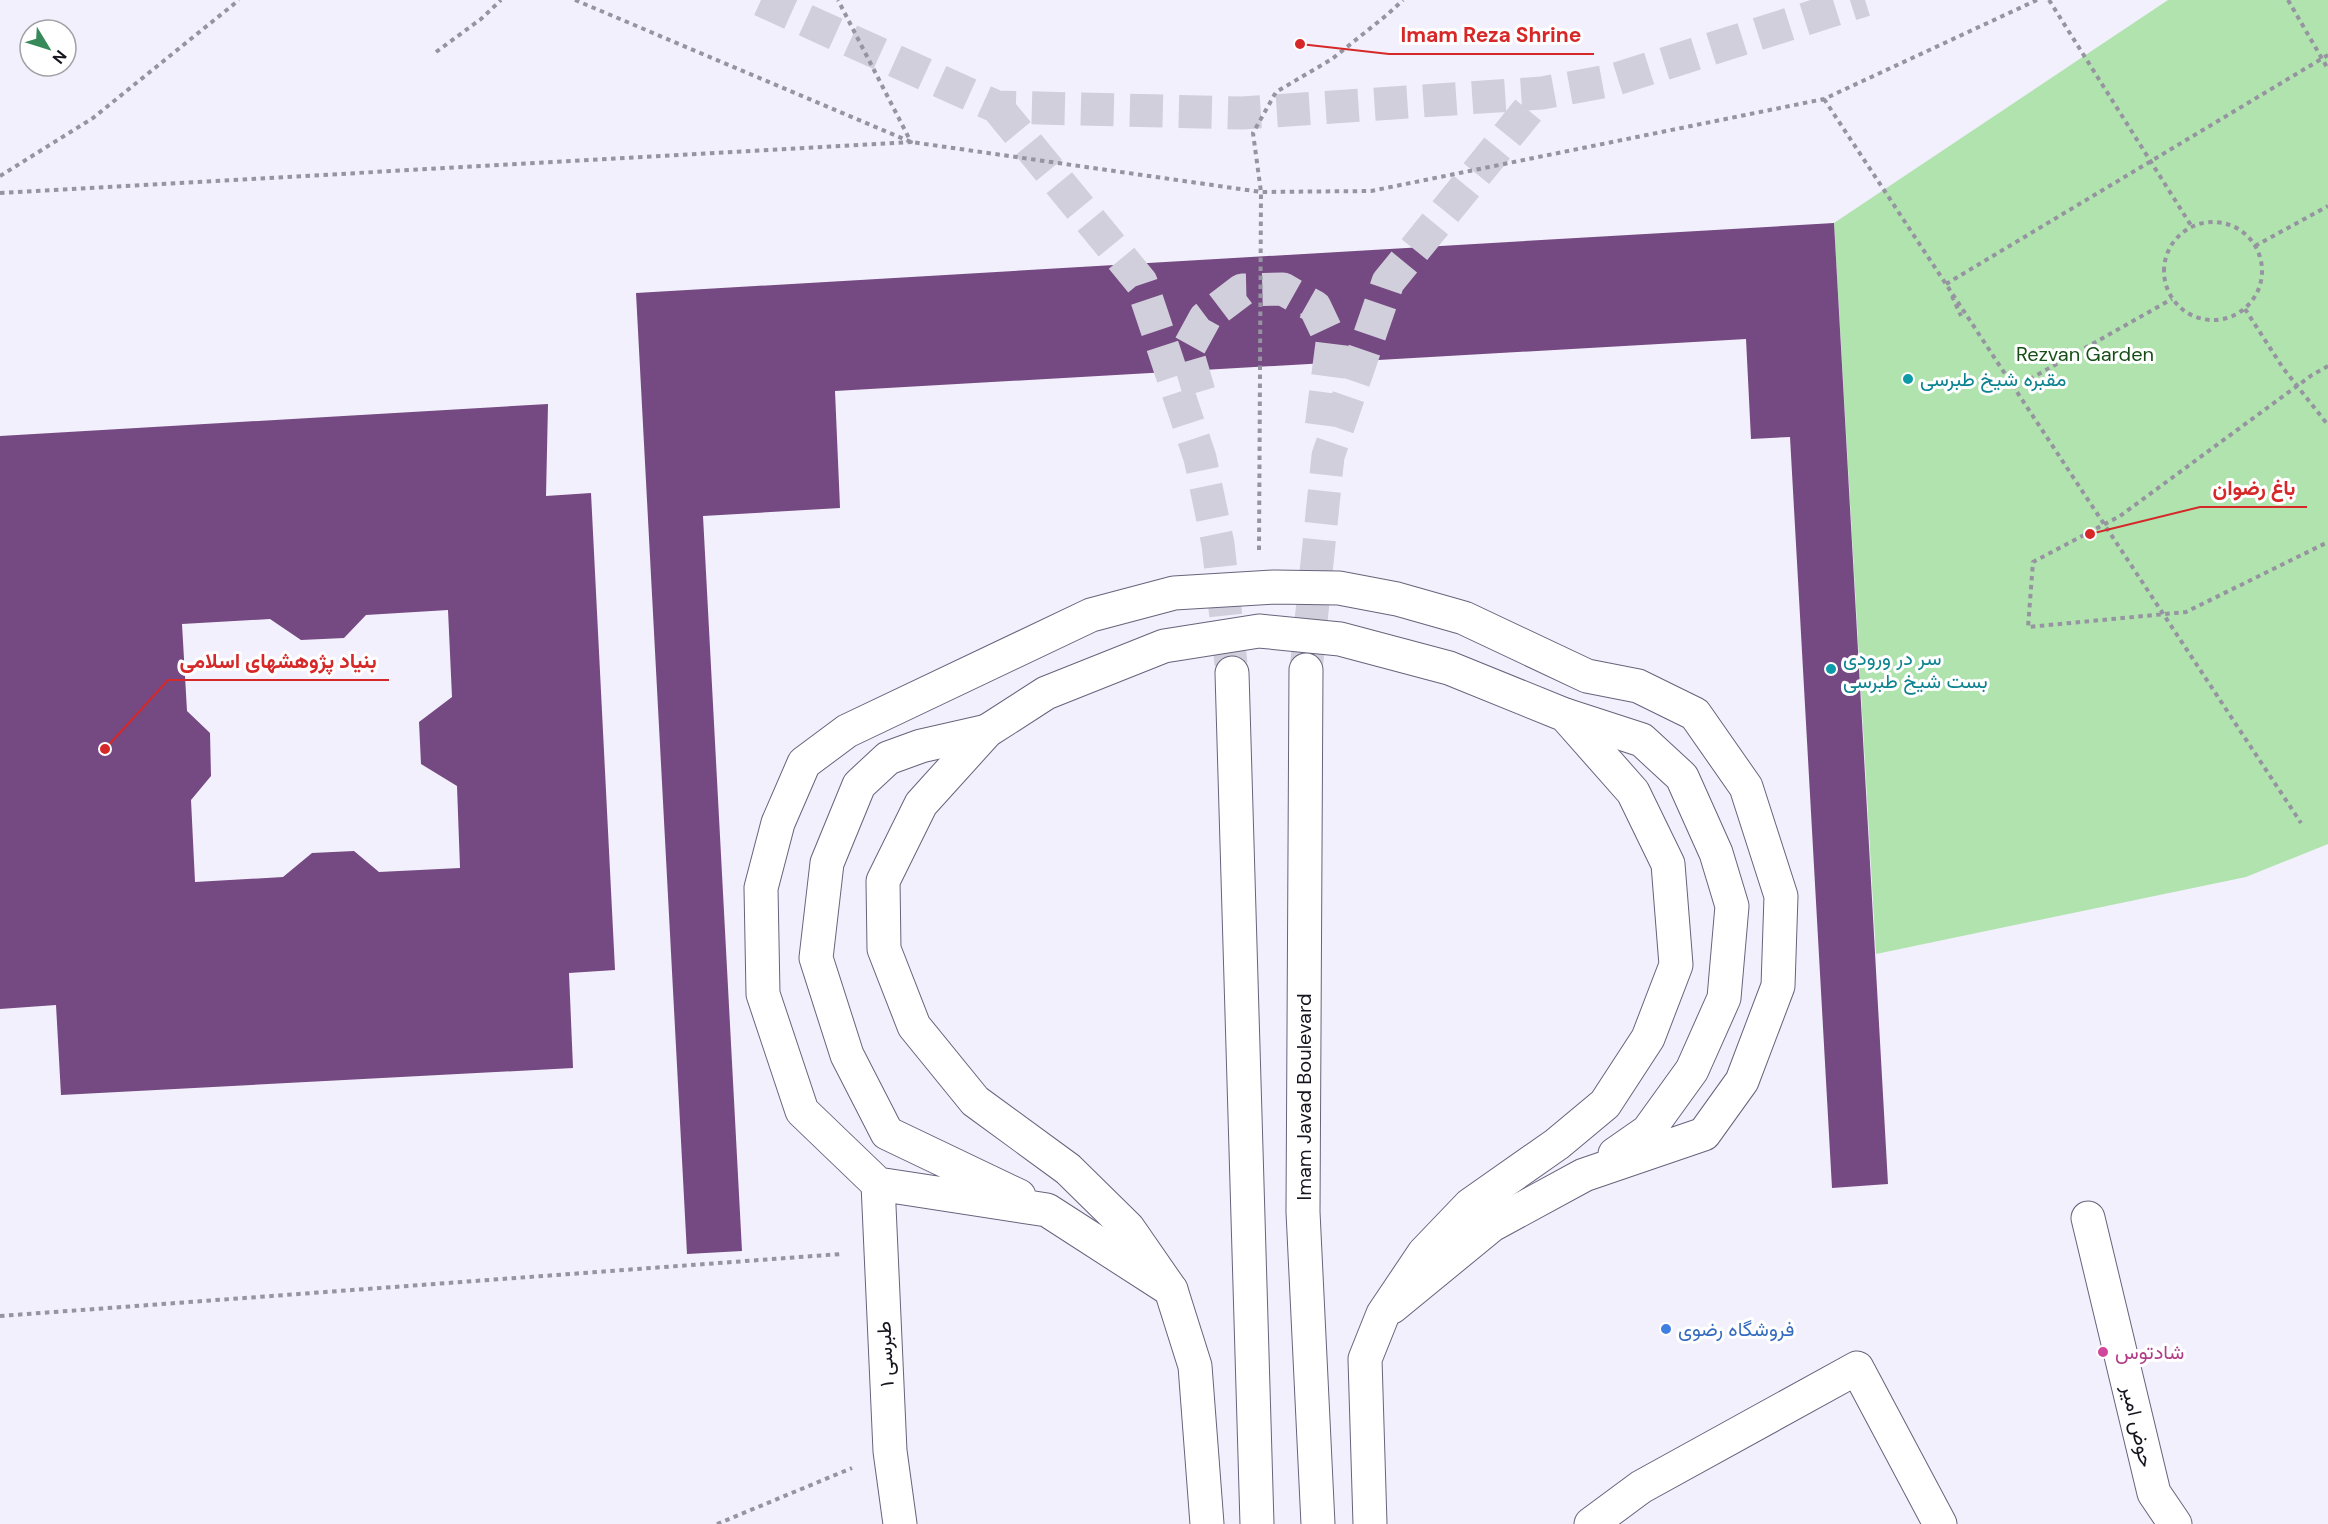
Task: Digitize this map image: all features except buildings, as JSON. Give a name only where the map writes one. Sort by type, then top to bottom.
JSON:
[{"type":"main road","points":[[1047,1210],[878,1184],[802,1111],[763,994],[761,888],[778,823],[804,762],[847,731],[1091,615],[1174,593],[1259,588],[1338,588],[1398,599],[1464,618],[1587,676],[1638,686],[1695,714],[1746,787],[1781,897],[1778,986],[1742,1081],[1704,1134],[1584,1175]]},
{"type":"main road","points":[[1207,1524],[1195,1366],[1171,1290],[1128,1228],[1068,1169],[975,1101],[914,1026],[884,949],[882,881],[921,804],[987,731],[1046,693],[1164,646],[1259,631],[1340,639],[1449,668],[1565,715],[1642,740],[1682,777],[1716,853],[1732,906],[1724,998],[1692,1070],[1648,1131],[1584,1175],[1492,1225],[1383,1314]]},
{"type":"main road","name":"Imam Javad Boulevard","points":[[1306,670],[1303,1212],[1318,1524]]},
{"type":"main road","points":[[1232,673],[1257,1524]]},
{"type":"main road","points":[[1370,1524],[1365,1359],[1383,1314],[1424,1253],[1470,1206],[1557,1144],[1605,1104],[1648,1038],[1676,965],[1668,864],[1633,792],[1565,715]]},
{"type":"main road","points":[[987,731],[921,746],[888,758],[859,785],[826,863],[816,958],[847,1055],[888,1133],[1047,1210],[1171,1290]]},
{"type":"main road","name":"طبرسی ۱","points":[[878,1184],[890,1451],[900,1524]]},
{"type":"main road","name":"حوض امیر","points":[[2088,1218],[2154,1493],[2175,1524]]},
{"type":"main road","points":[[1591,1524],[1641,1487],[1857,1368],[1940,1524]]},
{"type":"path","points":[[0,176],[93,118],[239,0]]},
{"type":"path","points":[[436,52],[482,19],[501,0]]},
{"type":"path","points":[[575,0],[911,142]]},
{"type":"path","points":[[838,0],[911,142]]},
{"type":"path","points":[[1259,588],[1261,192],[1253,133],[1276,92],[1332,58],[1388,15],[1403,0]]},
{"type":"path","points":[[0,193],[911,142],[1261,192],[1371,191],[1824,99],[2037,0]]},
{"type":"path","points":[[2049,0],[2192,227]]},
{"type":"path","points":[[2288,0],[2328,69]]},
{"type":"path","points":[[1945,283],[2328,56]]},
{"type":"path","points":[[1824,99],[2301,823]]},
{"type":"path","points":[[2255,246],[2328,206]]},
{"type":"path","points":[[2219,222],[2234,226],[2246,234],[2255,246],[2262,272],[2255,298],[2246,309],[2231,317],[2215,321],[2198,319],[2183,311],[2172,299],[2165,283],[2164,267],[2168,250],[2178,237],[2192,227],[2219,222]]},
{"type":"path","points":[[1945,283],[1961,316]]},
{"type":"path","points":[[2014,388],[2172,299]]},
{"type":"path","points":[[2246,309],[2283,368],[2328,425]]},
{"type":"path","points":[[2328,366],[2120,516],[2033,562],[2028,627],[2186,612],[2328,542]]},
{"type":"path","points":[[0,1316],[880,1251]]},
{"type":"path","points":[[717,1524],[890,1451]]},
{"type":"green space","name":"Rezvan Garden","points":[[2168,0],[2328,0],[2328,844],[2246,877],[1876,954],[1834,223]]},
{"type":"tunnel","points":[[761,0],[997,107],[1242,113],[1542,93],[1613,80],[1865,0]]},
{"type":"tunnel","points":[[1306,670],[1328,456],[1388,282],[1542,93]]},
{"type":"tunnel","points":[[997,107],[1141,282],[1200,458],[1218,544],[1232,673]]},
{"type":"tunnel","points":[[1199,392],[1187,351],[1205,318],[1242,290],[1283,289],[1315,307],[1332,343],[1320,436]]},
{"type":"place","name":"Imam Reza Shrine","points":[[1300,44]]},
{"type":"place","name":"مقبره شیخ طبرسی","points":[[1908,379]]},
{"type":"place","name":"باغ رضوان","points":[[2090,534]]},
{"type":"place","name":"سر در ورودی بست شیخ طبرسی","points":[[1831,669]]},
{"type":"place","name":"بنیاد پژوهشهای اسلامی","points":[[105,749]]},
{"type":"place","name":"فروشگاه رضوی","points":[[1666,1329]]},
{"type":"place","name":"شادتوس","points":[[2103,1352]]}]
